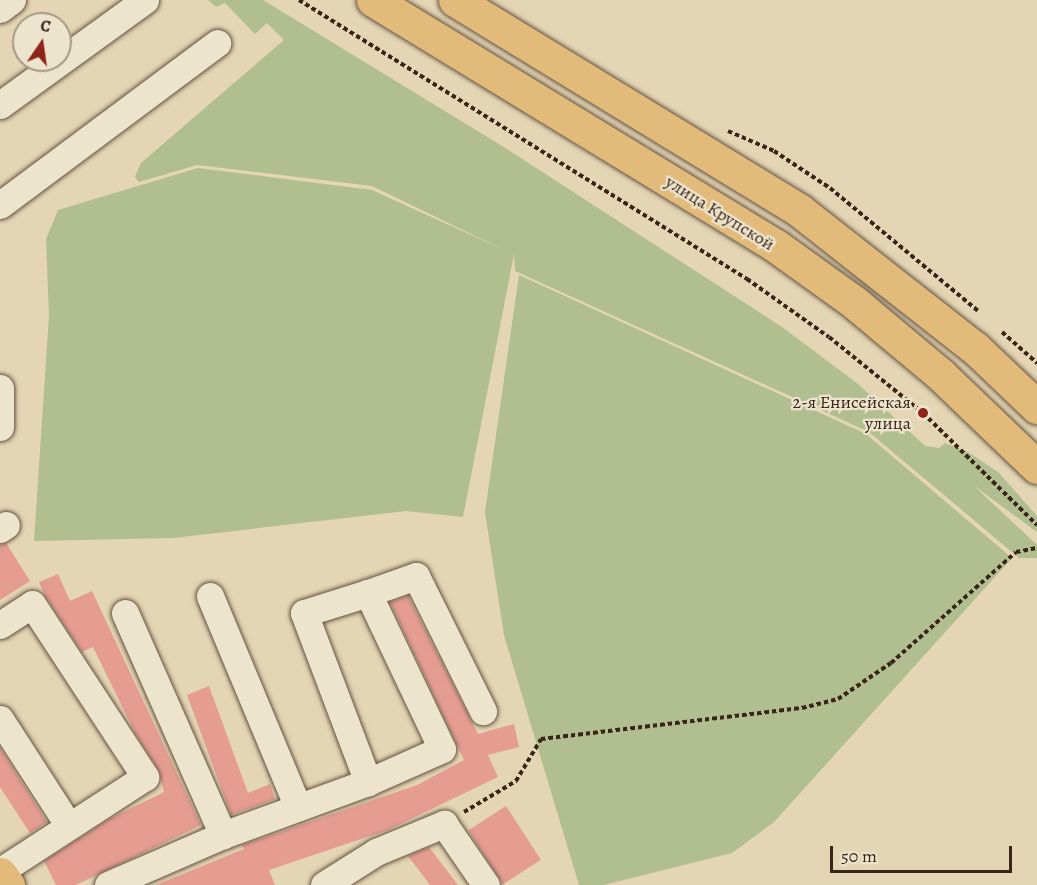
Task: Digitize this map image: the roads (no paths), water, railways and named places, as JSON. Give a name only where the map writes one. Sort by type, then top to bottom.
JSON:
[{"type":"main road","name":"улица Крупской","points":[[373,0],[776,246],[855,303],[932,368],[1037,467]]},
{"type":"main road","points":[[455,0],[800,211],[940,320],[1037,407]]},
{"type":"lane","points":[[0,9],[12,0]]},
{"type":"lane","points":[[0,105],[145,0]]},
{"type":"lane","points":[[0,205],[217,43]]},
{"type":"lane","points":[[0,388],[0,427]]},
{"type":"lane","points":[[368,782],[304,613],[416,576],[483,711]]},
{"type":"lane","points":[[108,885],[223,835],[368,782],[442,749],[368,593]]},
{"type":"lane","points":[[210,596],[298,807]]},
{"type":"lane","points":[[0,625],[32,604],[145,777],[69,826],[3,879]]},
{"type":"lane","points":[[124,613],[223,835]]},
{"type":"lane","points":[[0,719],[69,826]]},
{"type":"lane","points":[[324,885],[376,852],[444,824],[486,885]]},
{"type":"place","name":"2-я Енисейская улица","points":[[923,413]]}]
